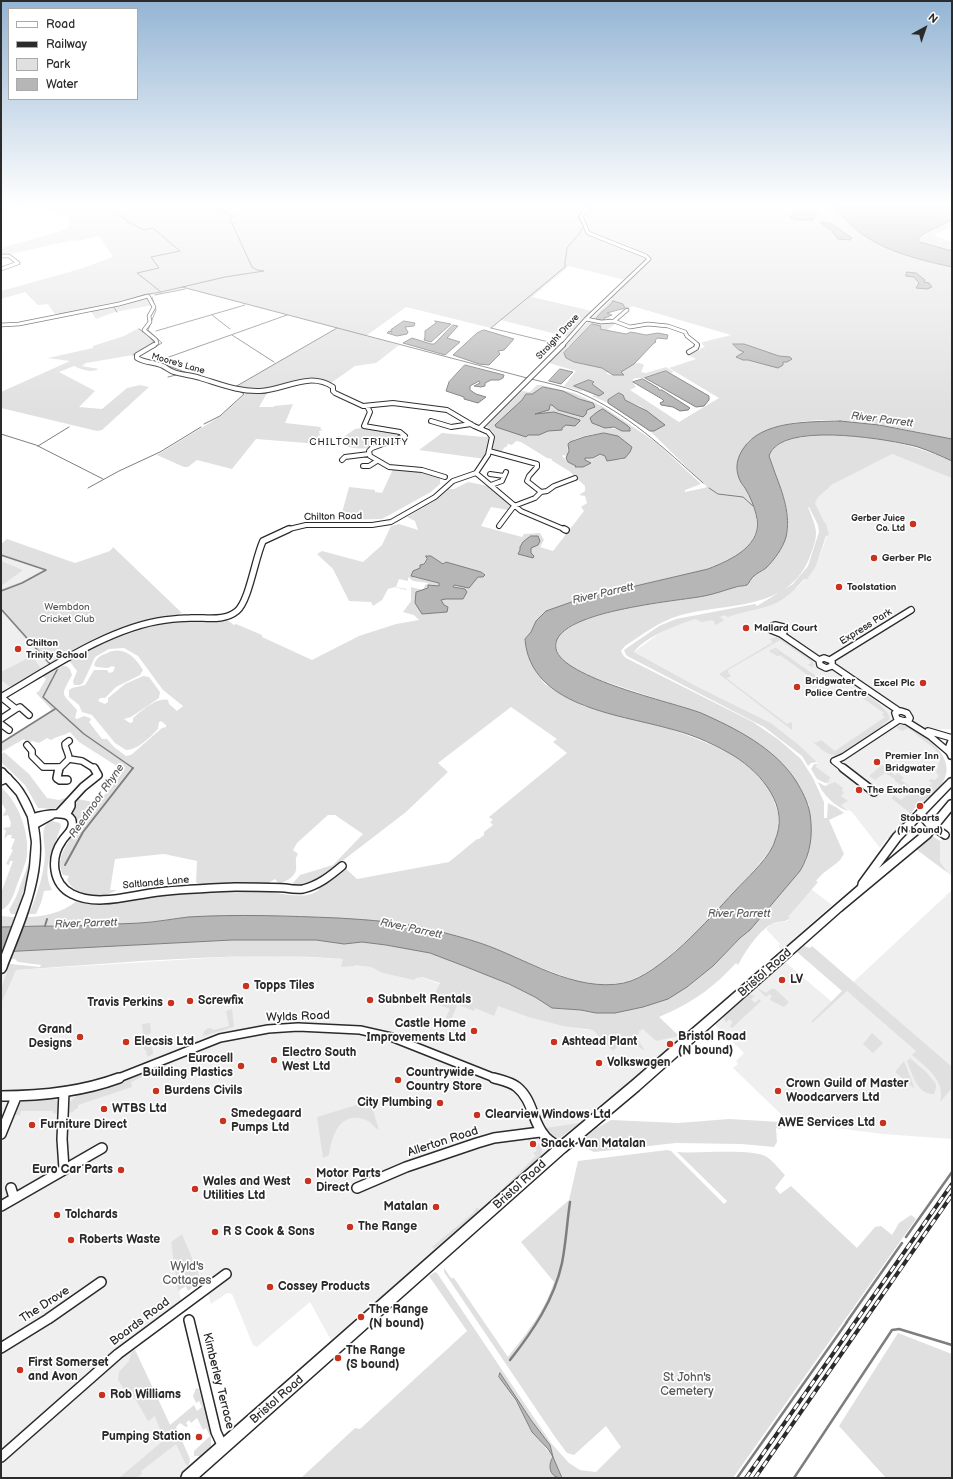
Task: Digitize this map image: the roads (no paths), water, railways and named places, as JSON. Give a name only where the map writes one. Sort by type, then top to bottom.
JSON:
[{"type":"main road","points":[[951,755],[950,745],[952,741]]},
{"type":"main road","points":[[1,969],[25,908],[33,881],[36,858],[33,821],[22,796],[3,775]]},
{"type":"main road","name":"Bristol Road","points":[[854,895],[897,837],[952,781]]},
{"type":"main road","name":"Bristol Road","points":[[188,1478],[561,1148],[934,827],[952,803]]},
{"type":"street","name":"Straight Drove","points":[[480,428],[562,346],[586,319],[635,272]]},
{"type":"street","name":"Moore's Lane","points":[[1,325],[19,324],[119,304],[148,296],[154,307],[149,316],[150,322],[144,330],[154,338],[157,343],[137,355],[136,357],[139,360],[162,366],[173,372],[242,390],[267,391],[291,384],[318,381],[332,386],[335,393],[366,406]]},
{"type":"street","points":[[614,321],[627,310]]},
{"type":"street","points":[[586,319],[601,322],[614,321],[630,327],[648,324],[668,326],[681,330],[697,344],[696,348],[689,352]]},
{"type":"street","points":[[369,454],[369,451],[373,447],[394,442],[405,436],[400,432],[364,426],[370,412],[366,406],[394,403],[441,408],[451,411],[471,424],[488,432],[492,436],[489,451],[476,473],[492,485],[514,506],[525,513],[566,530]]},
{"type":"street","points":[[431,421],[456,427],[471,424]]},
{"type":"street","points":[[489,451],[536,464],[537,467],[529,476],[527,481],[541,492]]},
{"type":"street","points":[[342,460],[345,457],[369,454],[377,461],[389,467],[422,470],[457,479]]},
{"type":"street","points":[[363,466],[369,466],[377,461]]},
{"type":"street","name":"Chilton Road","points":[[1,697],[105,640],[132,629],[166,620],[198,617],[224,618],[235,614],[242,604],[260,545],[278,532],[306,525],[386,524],[396,520],[435,497],[450,483],[457,479],[476,473]]},
{"type":"street","points":[[490,474],[505,474],[502,481],[492,485]]},
{"type":"street","points":[[445,477],[450,483]]},
{"type":"street","points":[[499,526],[514,506],[535,498],[541,492],[547,491],[554,486],[575,480]]},
{"type":"street","name":"Express Park","points":[[831,664],[911,610]]},
{"type":"street","points":[[783,633],[821,659],[831,664],[897,712],[907,713],[905,720],[843,758],[834,761],[874,792]]},
{"type":"street","points":[[821,659],[819,663],[822,666],[831,664]]},
{"type":"street","points":[[1,697],[16,709]]},
{"type":"street","points":[[1,719],[20,707],[29,714]]},
{"type":"street","points":[[897,712],[896,717],[934,733],[952,738]]},
{"type":"street","points":[[905,720],[930,736],[951,755]]},
{"type":"street","points":[[1,724],[9,730]]},
{"type":"street","points":[[69,741],[65,744],[65,746],[69,753],[69,759]]},
{"type":"street","points":[[27,745],[32,751],[32,756],[43,767],[59,767],[69,759],[79,759],[98,773],[95,778],[83,787],[59,814],[33,821]]},
{"type":"street","points":[[59,767],[57,778],[60,780],[67,780]]},
{"type":"street","points":[[920,813],[928,823],[945,836]]},
{"type":"street","name":"Saltlands Lane","points":[[59,814],[72,823],[58,850],[54,872],[60,885],[71,894],[81,898],[106,898],[221,888],[260,887],[297,890],[321,882],[342,866]]},
{"type":"street","name":"Wylds Road","points":[[1,1096],[16,1097],[83,1089],[115,1079],[227,1037],[285,1027],[339,1028],[373,1032],[403,1040],[516,1086],[526,1094],[540,1132],[549,1143],[561,1148]]},
{"type":"street","points":[[64,1092],[62,1139],[64,1169]]},
{"type":"street","points":[[1,1134],[16,1097]]},
{"type":"street","name":"Allerton Road","points":[[357,1188],[406,1167],[477,1143],[494,1138],[540,1132]]},
{"type":"street","points":[[1,1206],[102,1148]]},
{"type":"street","points":[[11,1188],[14,1198]]},
{"type":"street","name":"Boards Road","points":[[1,1457],[128,1347],[226,1274]]},
{"type":"street","name":"The Drove","points":[[1,1348],[48,1319],[101,1282]]},
{"type":"street","name":"Kimberley Terrace","points":[[189,1320],[216,1432],[223,1447]]},
{"type":"water","points":[[907,272],[916,273],[925,280],[924,282],[929,283],[932,287],[927,289],[916,288],[919,283],[914,277],[906,276]]},
{"type":"water","points":[[613,301],[623,304],[625,308],[607,313],[612,315],[604,318],[604,321],[596,319],[610,305]]},
{"type":"water","points":[[404,321],[415,323],[414,326],[405,327],[408,332],[407,334],[397,336],[387,333],[389,331],[392,332],[391,330]]},
{"type":"water","points":[[435,321],[451,324],[431,342],[424,340],[425,331],[436,323]]},
{"type":"water","points":[[592,324],[601,326],[600,329],[626,334],[631,332],[646,335],[658,333],[668,335],[667,339],[657,338],[655,341],[656,342],[634,364],[621,372],[624,375],[613,375],[602,368],[574,362],[566,358],[564,353]]},
{"type":"water","points":[[453,325],[458,326],[447,338],[460,342],[445,355],[403,343],[412,338],[434,344]]},
{"type":"water","points":[[484,330],[514,339],[504,350],[498,351],[500,354],[489,365],[479,364],[453,355],[477,333]]},
{"type":"water","points":[[733,344],[744,344],[779,356],[790,357],[792,359],[787,362],[783,362],[783,365],[778,368],[743,360],[736,357],[744,352],[739,350]]},
{"type":"water","points":[[465,365],[504,375],[503,378],[499,380],[491,380],[485,383],[485,386],[474,386],[480,383],[479,381],[470,386],[470,390],[476,394],[486,397],[478,403],[446,391],[449,382]]},
{"type":"water","points":[[560,369],[573,372],[561,384],[549,381]]},
{"type":"water","points":[[666,371],[709,396],[709,400],[704,406],[696,407],[645,378]]},
{"type":"water","points":[[643,379],[690,408],[688,410],[680,411],[673,407],[661,405],[660,403],[664,401],[662,399],[633,382]]},
{"type":"water","points":[[589,380],[594,382],[592,384],[604,393],[599,396],[574,386]]},
{"type":"water","points":[[543,387],[563,391],[579,399],[593,403],[595,407],[587,410],[583,417],[558,410],[550,405],[549,410],[535,414],[554,412],[580,421],[575,426],[566,425],[562,428],[562,430],[548,431],[539,435],[528,435],[526,437],[496,427],[495,425],[522,400],[526,394],[532,394]]},
{"type":"water","points":[[619,393],[623,395],[625,400],[647,411],[665,425],[654,431],[650,431],[608,403],[608,400]]},
{"type":"water","points":[[603,409],[628,426],[630,431],[622,431],[614,427],[605,428],[592,423],[590,418]]},
{"type":"water","name":"River Parrett","points":[[840,421],[879,425],[952,439],[952,461],[918,447],[865,437],[822,435],[802,437],[785,441],[774,448],[769,456],[781,489],[787,513],[788,521],[785,541],[766,568],[753,577],[747,585],[708,595],[618,610],[572,625],[559,636],[556,649],[563,660],[577,670],[620,688],[701,713],[727,725],[753,740],[766,749],[787,769],[796,781],[806,801],[810,814],[811,836],[807,857],[800,871],[750,930],[740,938],[713,966],[687,987],[668,999],[643,1007],[615,1013],[596,1013],[581,1010],[552,1008],[535,997],[509,984],[430,953],[362,942],[344,944],[316,940],[232,940],[1,952],[1,927],[140,923],[188,917],[244,915],[338,918],[398,923],[422,927],[480,943],[550,972],[569,979],[587,983],[606,985],[624,983],[638,978],[653,969],[668,958],[698,931],[765,858],[773,846],[777,835],[779,822],[778,810],[774,798],[759,777],[749,767],[739,759],[714,745],[675,730],[601,711],[579,703],[559,693],[542,679],[530,661],[525,639],[531,632],[536,621],[546,611],[580,599],[708,569],[736,556],[751,543],[756,534],[757,525],[753,504],[740,481],[737,471],[737,463],[743,449],[751,440],[762,433],[787,424]]},
{"type":"water","points":[[604,433],[618,436],[632,447],[625,458],[607,461],[605,456],[600,454],[593,458],[585,458],[585,460],[591,463],[583,467],[575,467],[576,466],[568,462],[566,458],[569,451],[568,444],[570,442],[584,437]]},
{"type":"water","points":[[531,536],[538,536],[540,541],[538,545],[531,548],[531,553],[534,556],[533,558],[518,554],[523,542]]},
{"type":"water","points":[[426,556],[431,556],[443,564],[446,562],[481,572],[485,575],[483,577],[478,577],[469,588],[454,585],[453,587],[465,589],[467,592],[463,599],[441,600],[444,605],[448,607],[447,612],[422,614],[415,603],[416,592],[428,588],[428,585],[439,586],[439,583],[411,576],[413,571],[420,568],[420,565],[424,564],[427,559]]},
{"type":"water","points":[[500,1373],[531,1420],[550,1445],[553,1457],[548,1449],[532,1432],[516,1400],[499,1377]]},
{"type":"water","points":[[553,1457],[562,1478],[552,1474],[550,1464]]},
{"type":"waterway","points":[[141,272],[137,273],[161,292]]},
{"type":"waterway","points":[[182,287],[225,277],[257,272]]},
{"type":"waterway","points":[[553,343],[491,328],[559,272]]},
{"type":"waterway","points":[[161,292],[182,287]]},
{"type":"waterway","points":[[182,287],[527,378]]},
{"type":"waterway","points":[[155,295],[185,289]]},
{"type":"waterway","points":[[122,302],[143,295],[161,292]]},
{"type":"waterway","points":[[146,352],[162,343],[148,330],[156,310],[152,297]]},
{"type":"waterway","points":[[59,314],[112,304]]},
{"type":"waterway","points":[[156,331],[245,305]]},
{"type":"waterway","points":[[113,306],[117,312]]},
{"type":"waterway","points":[[212,315],[230,329]]},
{"type":"waterway","points":[[155,362],[287,315]]},
{"type":"waterway","points":[[235,387],[337,328]]},
{"type":"waterway","points":[[139,329],[146,334]]},
{"type":"waterway","points":[[232,335],[274,362]]},
{"type":"waterway","points":[[149,336],[155,344]]},
{"type":"waterway","points":[[133,355],[139,352]]},
{"type":"waterway","points":[[166,365],[217,381]]},
{"type":"waterway","points":[[168,377],[176,375]]},
{"type":"waterway","points":[[531,379],[561,386],[596,400],[644,432],[703,483]]},
{"type":"waterway","points":[[204,424],[220,416],[244,394],[239,391]]},
{"type":"waterway","points":[[38,446],[69,427]]},
{"type":"waterway","points":[[88,488],[119,471],[160,452],[201,427]]},
{"type":"waterway","points":[[1,434],[36,445],[103,479]]},
{"type":"waterway","points":[[709,488],[718,494],[743,497],[753,506]]},
{"type":"waterway","name":"Reedmoor Rhyne","points":[[1,555],[46,570],[22,583],[1,591]]},
{"type":"waterway","name":"Reedmoor Rhyne","points":[[1,609],[51,665]]},
{"type":"waterway","name":"Reedmoor Rhyne","points":[[57,670],[43,697],[84,734],[133,768]]},
{"type":"waterway","points":[[1,743],[55,709]]},
{"type":"waterway","name":"Reedmoor Rhyne","points":[[65,865],[83,832],[133,768]]},
{"type":"waterway","name":"Reedmoor Rhyne","points":[[45,926],[47,919]]},
{"type":"waterway","points":[[906,1237],[952,1172]]},
{"type":"waterway","points":[[510,1360],[527,1338],[542,1314],[554,1290],[565,1248],[570,1202]]},
{"type":"waterway","points":[[846,1323],[902,1243]]},
{"type":"waterway","points":[[737,1478],[847,1322]]},
{"type":"waterway","points":[[794,1478],[892,1330],[899,1329],[952,1345]]},
{"type":"railway","points":[[746,1478],[952,1184]]},
{"type":"railway","points":[[755,1478],[952,1195]]},
{"type":"place","name":"Gerber Juice Co. Ltd","points":[[913,524]]},
{"type":"place","name":"Gerber Plc","points":[[874,558]]},
{"type":"place","name":"Toolstation","points":[[839,587]]},
{"type":"place","name":"Mallard Court","points":[[746,628]]},
{"type":"place","name":"Chilton Trinity School","points":[[18,649]]},
{"type":"place","name":"Excel Plc","points":[[923,683]]},
{"type":"place","name":"Bridgwater Police Centre","points":[[797,687]]},
{"type":"place","name":"Premier Inn Bridgwater","points":[[877,762]]},
{"type":"place","name":"The Exchange","points":[[859,790]]},
{"type":"place","name":"Stobarts (N bound)","points":[[920,806]]},
{"type":"place","name":"LV","points":[[782,980]]},
{"type":"place","name":"Topps Tiles","points":[[246,986]]},
{"type":"place","name":"Subnbelt Rentals","points":[[370,1000]]},
{"type":"place","name":"Screwfix","points":[[190,1001]]},
{"type":"place","name":"Travis Perkins","points":[[171,1003]]},
{"type":"place","name":"Castle Home Improvements Ltd","points":[[474,1031]]},
{"type":"place","name":"Grand Designs","points":[[80,1037]]},
{"type":"place","name":"Elecsis Ltd","points":[[126,1042]]},
{"type":"place","name":"Ashtead Plant","points":[[554,1042]]},
{"type":"place","name":"Bristol Road (N bound)","points":[[670,1044]]},
{"type":"place","name":"Electro South West Ltd","points":[[274,1060]]},
{"type":"place","name":"Volkswagen","points":[[599,1063]]},
{"type":"place","name":"Eurocell Building Plastics","points":[[241,1066]]},
{"type":"place","name":"Countrywide Country Store","points":[[398,1080]]},
{"type":"place","name":"Burdens Civils","points":[[156,1091]]},
{"type":"place","name":"Crown Guild of Master Woodcarvers Ltd","points":[[778,1091]]},
{"type":"place","name":"City Plumbing","points":[[440,1103]]},
{"type":"place","name":"WTBS Ltd","points":[[104,1109]]},
{"type":"place","name":"Clearview Windows Ltd","points":[[477,1115]]},
{"type":"place","name":"Smedegaard Pumps Ltd","points":[[223,1121]]},
{"type":"place","name":"AWE Services Ltd","points":[[883,1123]]},
{"type":"place","name":"Furniture Direct","points":[[32,1125]]},
{"type":"place","name":"Snack Van Matalan","points":[[533,1144]]},
{"type":"place","name":"Euro Car Parts","points":[[121,1170]]},
{"type":"place","name":"Motor Parts Direct","points":[[308,1181]]},
{"type":"place","name":"Wales and West Utilities Ltd","points":[[195,1189]]},
{"type":"place","name":"Matalan","points":[[436,1207]]},
{"type":"place","name":"Tolchards","points":[[57,1215]]},
{"type":"place","name":"The Range","points":[[350,1227]]},
{"type":"place","name":"R S Cook & Sons","points":[[215,1232]]},
{"type":"place","name":"Roberts Waste","points":[[71,1240]]},
{"type":"place","name":"Cossey Products","points":[[270,1287]]},
{"type":"place","name":"The Range (N bound)","points":[[361,1317]]},
{"type":"place","name":"The Range (S bound)","points":[[338,1358]]},
{"type":"place","name":"First Somerset and Avon","points":[[20,1370]]},
{"type":"place","name":"Rob Williams","points":[[102,1395]]},
{"type":"place","name":"Pumping Station","points":[[199,1437]]},
{"type":"district","name":"CHILTON TRINITY","points":[[359,442]]},
{"type":"park label","name":"Wembdon Cricket Club","points":[[67,612]]},
{"type":"park label","name":"Wyld's Cottages","points":[[187,1274]]},
{"type":"park label","name":"St John's Cemetery","points":[[687,1385]]}]
